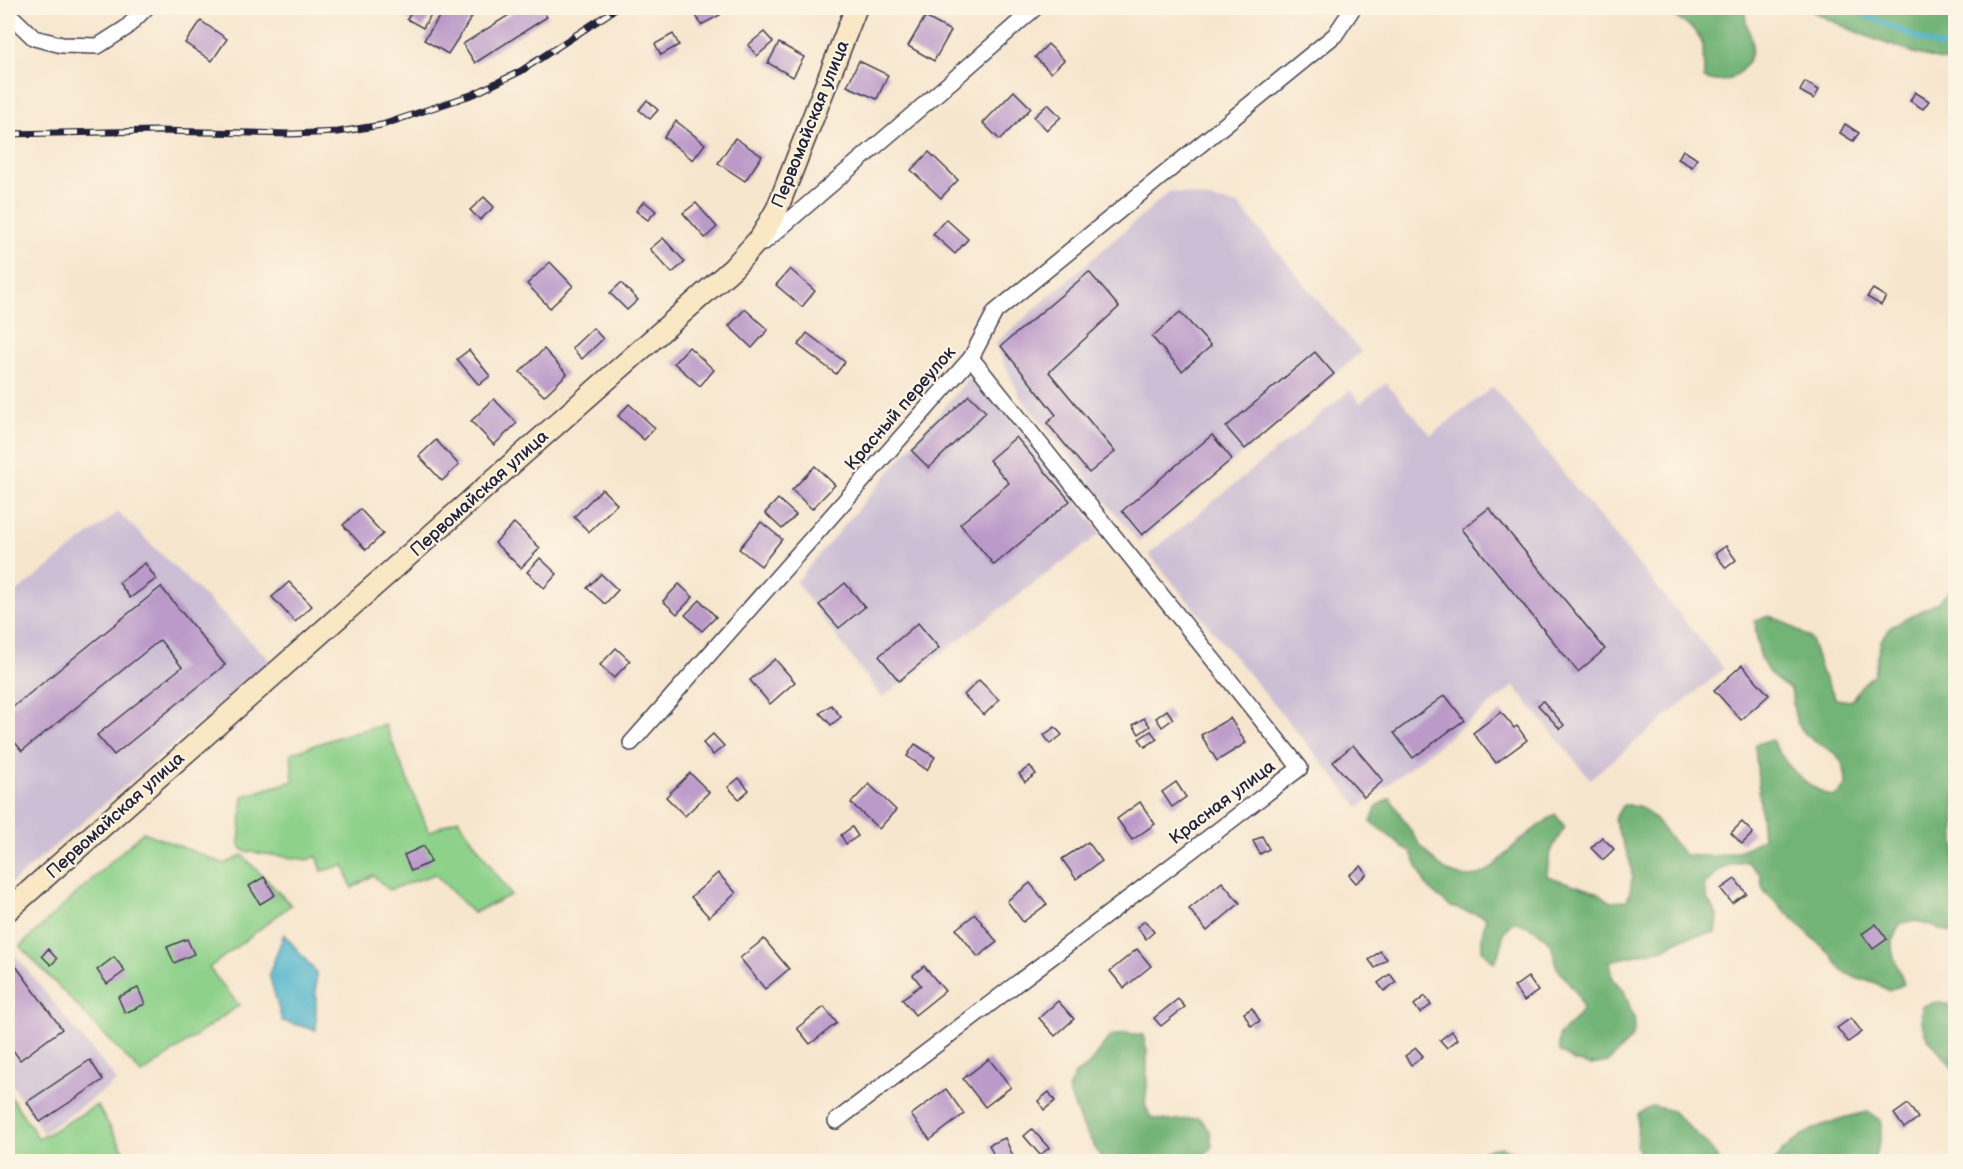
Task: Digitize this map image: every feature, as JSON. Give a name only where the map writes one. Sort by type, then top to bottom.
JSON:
[{"type":"street","points":[[8,13],[34,38],[62,45],[98,46],[126,28],[146,8]]},
{"type":"street","name":"Первомайская улица","points":[[8,910],[733,268],[761,237],[777,209],[856,8]]},
{"type":"street","points":[[733,268],[1035,8]]},
{"type":"street","name":"Красный переулок","points":[[632,742],[971,358],[995,312],[1335,35],[1353,8]]},
{"type":"street","name":"Красная улица","points":[[836,1121],[1300,768],[971,358]]},
{"type":"shaded area","points":[[1170,191],[1239,205],[1361,352],[1139,542],[1020,396],[995,344]]},
{"type":"shaded area","points":[[974,372],[1101,533],[882,698],[796,582]]},
{"type":"shaded area","points":[[1386,383],[1431,435],[1493,387],[1724,669],[1590,779],[1514,686],[1359,807],[1149,554],[1350,390],[1360,403]]},
{"type":"shaded area","points":[[118,512],[271,661],[8,886],[8,599]]},
{"type":"shaded area","points":[[10,949],[117,1081],[43,1133],[10,1081],[8,1082],[8,952]]},
{"type":"green space","points":[[1661,8],[1746,8],[1745,14],[1752,43],[1749,60],[1741,71],[1730,79],[1716,81],[1704,78],[1703,45],[1695,30]]},
{"type":"green space","points":[[1806,8],[1955,8],[1955,63],[1917,54],[1879,41]]},
{"type":"green space","points":[[1949,591],[1955,593],[1955,934],[1917,921],[1901,923],[1892,947],[1904,984],[1889,991],[1874,982],[1858,979],[1842,971],[1831,955],[1763,890],[1760,874],[1748,862],[1734,864],[1718,871],[1704,886],[1708,901],[1718,917],[1716,933],[1696,935],[1678,940],[1664,949],[1610,961],[1613,979],[1624,991],[1635,1021],[1633,1037],[1608,1062],[1591,1065],[1574,1061],[1559,1051],[1559,1035],[1583,1009],[1576,992],[1557,967],[1547,939],[1532,928],[1513,921],[1503,933],[1501,949],[1494,963],[1482,951],[1482,935],[1486,917],[1451,907],[1437,896],[1426,885],[1411,853],[1371,822],[1377,806],[1390,798],[1419,843],[1431,857],[1444,869],[1458,876],[1473,876],[1494,866],[1524,837],[1555,814],[1565,827],[1552,850],[1547,876],[1596,892],[1611,902],[1627,901],[1631,889],[1631,868],[1614,819],[1623,805],[1643,808],[1685,855],[1716,856],[1744,849],[1763,838],[1755,744],[1772,740],[1797,775],[1824,793],[1834,797],[1846,786],[1845,772],[1841,762],[1836,755],[1807,735],[1799,726],[1794,713],[1791,689],[1773,677],[1762,661],[1755,621],[1769,616],[1783,621],[1811,639],[1821,671],[1836,699],[1851,701],[1861,686],[1874,674],[1881,640],[1892,626],[1938,602]]},
{"type":"green space","points":[[385,725],[429,832],[458,819],[511,895],[473,913],[435,874],[389,890],[373,875],[352,888],[344,865],[322,871],[317,856],[308,860],[244,851],[239,845],[243,796],[293,781],[291,753],[347,734]]},
{"type":"green space","points":[[143,832],[225,864],[242,855],[291,905],[209,968],[239,1005],[142,1074],[20,946]]},
{"type":"green space","points":[[1937,1002],[1955,1006],[1955,1073],[1950,1063],[1927,1037],[1924,1029],[1922,1006]]},
{"type":"green space","points":[[1126,1033],[1143,1035],[1147,1051],[1145,1104],[1151,1118],[1169,1121],[1200,1118],[1210,1131],[1212,1146],[1199,1161],[1103,1161],[1080,1122],[1068,1089],[1075,1074],[1088,1066],[1110,1036]]},
{"type":"green space","points":[[8,1093],[39,1139],[97,1105],[130,1161],[8,1161]]},
{"type":"green space","points":[[1653,1106],[1672,1111],[1706,1143],[1720,1161],[1643,1161],[1637,1146],[1638,1114]]},
{"type":"green space","points":[[1868,1112],[1881,1121],[1881,1137],[1873,1161],[1774,1161],[1794,1141],[1816,1128]]},
{"type":"green space","points":[[1501,1147],[1538,1161],[1487,1161],[1484,1150]]},
{"type":"water","points":[[284,934],[316,972],[316,1030],[282,1021],[269,974]]},
{"type":"building","points":[[188,8],[200,8],[195,14]]},
{"type":"building","points":[[414,8],[435,8],[423,28],[407,19]]},
{"type":"building","points":[[445,8],[467,8],[475,12],[448,54],[424,40]]},
{"type":"building","points":[[520,8],[541,8],[547,17],[475,63],[463,44]]},
{"type":"building","points":[[706,8],[716,8],[720,15],[701,25],[695,13]]},
{"type":"building","points":[[1096,8],[1109,8],[1103,14]]},
{"type":"building","points":[[925,17],[951,31],[934,61],[908,46]]},
{"type":"building","points":[[201,21],[227,39],[212,61],[185,43]]},
{"type":"building","points":[[764,32],[773,42],[757,56],[748,45]]},
{"type":"building","points":[[673,34],[679,45],[661,55],[655,44]]},
{"type":"building","points":[[779,43],[804,57],[793,77],[768,63]]},
{"type":"building","points":[[1048,44],[1064,60],[1051,73],[1035,57]]},
{"type":"building","points":[[859,61],[888,75],[877,99],[847,86]]},
{"type":"building","points":[[1805,82],[1819,90],[1814,99],[1800,91]]},
{"type":"building","points":[[1014,91],[1031,108],[1000,140],[983,123]]},
{"type":"building","points":[[1915,92],[1929,101],[1923,109],[1910,101]]},
{"type":"building","points":[[647,100],[658,110],[650,119],[639,110]]},
{"type":"building","points":[[1048,104],[1061,117],[1047,130],[1034,117]]},
{"type":"building","points":[[676,121],[705,144],[693,160],[664,137]]},
{"type":"building","points":[[1845,124],[1859,133],[1853,141],[1840,133]]},
{"type":"building","points":[[735,138],[762,156],[745,181],[718,163]]},
{"type":"building","points":[[1683,150],[1697,159],[1692,167],[1678,159]]},
{"type":"building","points":[[929,152],[958,180],[941,198],[911,170]]},
{"type":"building","points":[[484,197],[494,207],[480,220],[470,210]]},
{"type":"building","points":[[644,201],[656,211],[648,220],[636,211]]},
{"type":"building","points":[[696,203],[717,227],[705,238],[683,213]]},
{"type":"building","points":[[946,219],[968,239],[955,254],[933,234]]},
{"type":"building","points":[[663,238],[685,262],[672,273],[650,249]]},
{"type":"building","points":[[550,262],[573,286],[550,308],[527,284]]},
{"type":"building","points":[[790,269],[815,291],[802,307],[776,285]]},
{"type":"building","points":[[1089,272],[1119,307],[1049,372],[1115,452],[1089,473],[1047,423],[1056,415],[1001,346]]},
{"type":"building","points":[[621,283],[638,300],[627,310],[610,293]]},
{"type":"building","points":[[1873,289],[1886,297],[1881,305],[1867,297]]},
{"type":"building","points":[[745,309],[768,330],[752,348],[729,326]]},
{"type":"building","points":[[1180,312],[1211,346],[1182,371],[1152,337]]},
{"type":"building","points":[[593,328],[603,339],[582,359],[572,348]]},
{"type":"building","points":[[807,333],[845,362],[836,374],[798,345]]},
{"type":"building","points":[[689,347],[714,370],[700,386],[674,363]]},
{"type":"building","points":[[544,349],[567,374],[544,396],[520,372]]},
{"type":"building","points":[[469,350],[490,376],[479,385],[457,359]]},
{"type":"building","points":[[1315,352],[1334,374],[1245,449],[1226,427]]},
{"type":"building","points":[[969,395],[986,412],[929,468],[912,451]]},
{"type":"building","points":[[494,399],[517,423],[494,445],[471,421]]},
{"type":"building","points":[[629,404],[655,428],[644,440],[618,416]]},
{"type":"building","points":[[1212,435],[1232,459],[1142,535],[1122,511]]},
{"type":"building","points":[[1016,437],[1070,501],[994,565],[960,524],[1009,483],[989,460]]},
{"type":"building","points":[[436,440],[459,465],[442,481],[419,456]]},
{"type":"building","points":[[815,466],[835,485],[812,509],[792,490]]},
{"type":"building","points":[[602,489],[617,504],[589,532],[574,517]]},
{"type":"building","points":[[778,499],[796,515],[782,529],[765,513]]},
{"type":"building","points":[[1489,508],[1605,649],[1578,672],[1462,529]]},
{"type":"building","points":[[360,509],[383,534],[366,550],[343,525]]},
{"type":"building","points":[[761,522],[782,539],[761,566],[739,549]]},
{"type":"building","points":[[514,523],[540,548],[521,568],[495,543]]},
{"type":"building","points":[[1726,546],[1736,560],[1726,568],[1715,554]]},
{"type":"building","points":[[540,558],[557,574],[544,588],[527,572]]},
{"type":"building","points":[[145,563],[156,579],[130,598],[119,583]]},
{"type":"building","points":[[601,574],[618,590],[605,604],[587,588]]},
{"type":"building","points":[[289,582],[312,606],[295,622],[272,597]]},
{"type":"building","points":[[845,583],[865,607],[839,628],[819,605]]},
{"type":"building","points":[[679,584],[693,597],[677,614],[663,601]]},
{"type":"building","points":[[161,587],[225,665],[114,755],[97,735],[182,667],[160,640],[22,751],[8,734],[8,711]]},
{"type":"building","points":[[700,600],[716,617],[702,631],[685,615]]},
{"type":"building","points":[[918,623],[939,648],[899,681],[879,656]]},
{"type":"building","points":[[616,648],[630,661],[614,678],[600,665]]},
{"type":"building","points":[[775,659],[795,682],[770,704],[750,680]]},
{"type":"building","points":[[1742,665],[1769,695],[1741,720],[1714,690]]},
{"type":"building","points":[[979,680],[999,700],[984,715],[964,695]]},
{"type":"building","points":[[1445,695],[1464,720],[1413,758],[1394,733]]},
{"type":"building","points":[[1543,701],[1564,725],[1560,729],[1538,705]]},
{"type":"building","points":[[831,705],[841,717],[831,725],[820,713]]},
{"type":"building","points":[[1167,710],[1173,719],[1162,727],[1156,718]]},
{"type":"building","points":[[1501,712],[1514,728],[1517,726],[1527,740],[1496,763],[1473,733]]},
{"type":"building","points":[[1144,718],[1150,726],[1139,734],[1133,725]]},
{"type":"building","points":[[1230,718],[1246,743],[1217,761],[1201,735]]},
{"type":"building","points":[[1055,727],[1062,735],[1050,744],[1044,735]]},
{"type":"building","points":[[1151,731],[1157,739],[1145,747],[1139,739]]},
{"type":"building","points":[[713,734],[724,746],[713,755],[703,743]]},
{"type":"building","points":[[915,744],[935,757],[927,770],[907,756]]},
{"type":"building","points":[[1353,745],[1383,781],[1364,797],[1333,762]]},
{"type":"building","points":[[1030,766],[1036,774],[1025,782],[1019,774]]},
{"type":"building","points":[[690,773],[709,792],[685,816],[666,797]]},
{"type":"building","points":[[8,774],[14,781],[8,786]]},
{"type":"building","points":[[739,778],[749,790],[739,799],[728,787]]},
{"type":"building","points":[[1176,782],[1186,797],[1172,807],[1162,792]]},
{"type":"building","points":[[869,784],[896,810],[879,829],[851,803]]},
{"type":"building","points":[[1140,802],[1155,824],[1132,840],[1117,819]]},
{"type":"building","points":[[1742,822],[1753,833],[1742,844],[1731,833]]},
{"type":"building","points":[[852,827],[858,836],[846,844],[841,835]]},
{"type":"building","points":[[1262,836],[1269,849],[1260,854],[1253,841]]},
{"type":"building","points":[[1602,837],[1614,849],[1603,860],[1591,848]]},
{"type":"building","points":[[1088,842],[1102,861],[1076,879],[1062,859]]},
{"type":"building","points":[[424,846],[431,862],[411,871],[404,855]]},
{"type":"building","points":[[1361,866],[1367,874],[1356,883],[1349,875]]},
{"type":"building","points":[[718,873],[736,893],[709,917],[691,897]]},
{"type":"building","points":[[264,877],[275,895],[260,904],[249,886]]},
{"type":"building","points":[[1735,879],[1746,893],[1732,903],[1721,889]]},
{"type":"building","points":[[1222,882],[1240,903],[1207,931],[1189,909]]},
{"type":"building","points":[[1030,883],[1047,904],[1023,922],[1007,901]]},
{"type":"building","points":[[975,914],[997,942],[978,957],[956,929]]},
{"type":"building","points":[[1145,921],[1154,932],[1146,939],[1137,927]]},
{"type":"building","points":[[1876,924],[1887,939],[1873,949],[1862,934]]},
{"type":"building","points":[[187,939],[194,954],[174,963],[167,947]]},
{"type":"building","points":[[764,939],[789,969],[765,989],[740,958]]},
{"type":"building","points":[[48,949],[57,959],[51,965],[42,956]]},
{"type":"building","points":[[1137,949],[1151,966],[1124,988],[1110,971]]},
{"type":"building","points":[[1380,951],[1387,959],[1375,968],[1369,960]]},
{"type":"building","points":[[114,957],[125,971],[107,984],[97,970]]},
{"type":"building","points":[[10,958],[62,1029],[20,1060],[8,1043],[8,960]]},
{"type":"building","points":[[924,966],[945,991],[915,1015],[902,999],[921,985],[913,975]]},
{"type":"building","points":[[1390,974],[1396,982],[1384,991],[1378,983]]},
{"type":"building","points":[[1528,977],[1538,991],[1524,1001],[1514,987]]},
{"type":"building","points":[[138,988],[145,1004],[125,1013],[118,997]]},
{"type":"building","points":[[1425,996],[1431,1005],[1420,1013],[1414,1005]]},
{"type":"building","points":[[1178,999],[1185,1007],[1161,1026],[1154,1018]]},
{"type":"building","points":[[1058,1001],[1074,1019],[1055,1036],[1039,1018]]},
{"type":"building","points":[[824,1007],[837,1023],[810,1044],[797,1028]]},
{"type":"building","points":[[1252,1008],[1260,1021],[1251,1026],[1244,1013]]},
{"type":"building","points":[[1851,1018],[1862,1032],[1848,1042],[1837,1028]]},
{"type":"building","points":[[1452,1031],[1458,1039],[1447,1048],[1440,1040]]},
{"type":"building","points":[[1416,1048],[1423,1056],[1411,1065],[1405,1056]]},
{"type":"building","points":[[989,1059],[1011,1087],[985,1107],[963,1079]]},
{"type":"building","points":[[90,1060],[103,1080],[40,1122],[27,1102]]},
{"type":"building","points":[[946,1089],[964,1114],[930,1140],[911,1115]]},
{"type":"building","points":[[1049,1092],[1055,1101],[1044,1110],[1038,1101]]},
{"type":"building","points":[[1908,1104],[1918,1118],[1904,1128],[1894,1114]]},
{"type":"building","points":[[1032,1129],[1049,1148],[1040,1155],[1024,1136]]},
{"type":"building","points":[[1005,1138],[1015,1161],[1022,1158],[1023,1162],[997,1162],[989,1145]]},
{"type":"waterway","points":[[1849,8],[1934,45],[1956,49]]},
{"type":"railway","points":[[8,134],[157,131],[292,134],[338,132],[382,125],[474,94],[521,71],[615,8]]}]
